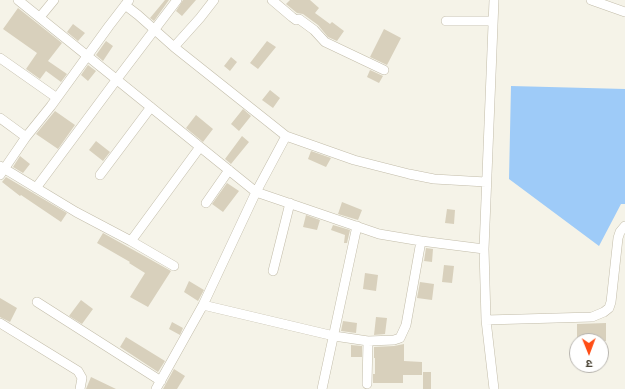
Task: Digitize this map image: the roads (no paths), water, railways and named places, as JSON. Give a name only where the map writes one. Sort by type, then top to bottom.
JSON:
[{"type":"street","points":[[18,0],[117,78],[256,192],[385,235],[484,249]]},
{"type":"street","points":[[40,17],[54,0]]},
{"type":"street","points":[[36,188],[177,0]]},
{"type":"street","points":[[174,47],[214,0]]},
{"type":"street","points":[[272,0],[296,20],[299,19],[314,30],[325,42],[384,70]]},
{"type":"street","points":[[494,0],[484,249],[486,320],[494,389]]},
{"type":"street","points":[[591,0],[625,12]]},
{"type":"street","points":[[174,266],[2,170],[127,2],[174,47],[286,136],[354,160],[403,173],[434,179],[486,182]]},
{"type":"street","points":[[446,21],[494,21]]},
{"type":"street","points":[[0,58],[57,98]]},
{"type":"street","points":[[100,175],[151,107]]},
{"type":"street","points":[[0,118],[26,137]]},
{"type":"street","points":[[36,302],[159,385],[203,305],[256,192],[286,136]]},
{"type":"street","points":[[131,241],[200,147]]},
{"type":"street","points":[[206,203],[229,170]]},
{"type":"street","points":[[273,271],[290,203]]},
{"type":"street","points":[[322,389],[356,226]]},
{"type":"street","points":[[486,320],[592,317],[604,312],[611,302],[618,238],[620,232],[625,226]]},
{"type":"street","points":[[203,305],[334,336],[368,341],[394,340],[400,338],[403,333],[421,241]]},
{"type":"street","points":[[0,323],[78,371],[82,378],[80,389]]},
{"type":"street","points":[[367,384],[368,341]]},
{"type":"water","points":[[511,86],[625,89],[625,204],[621,204],[599,246],[509,179]]}]
